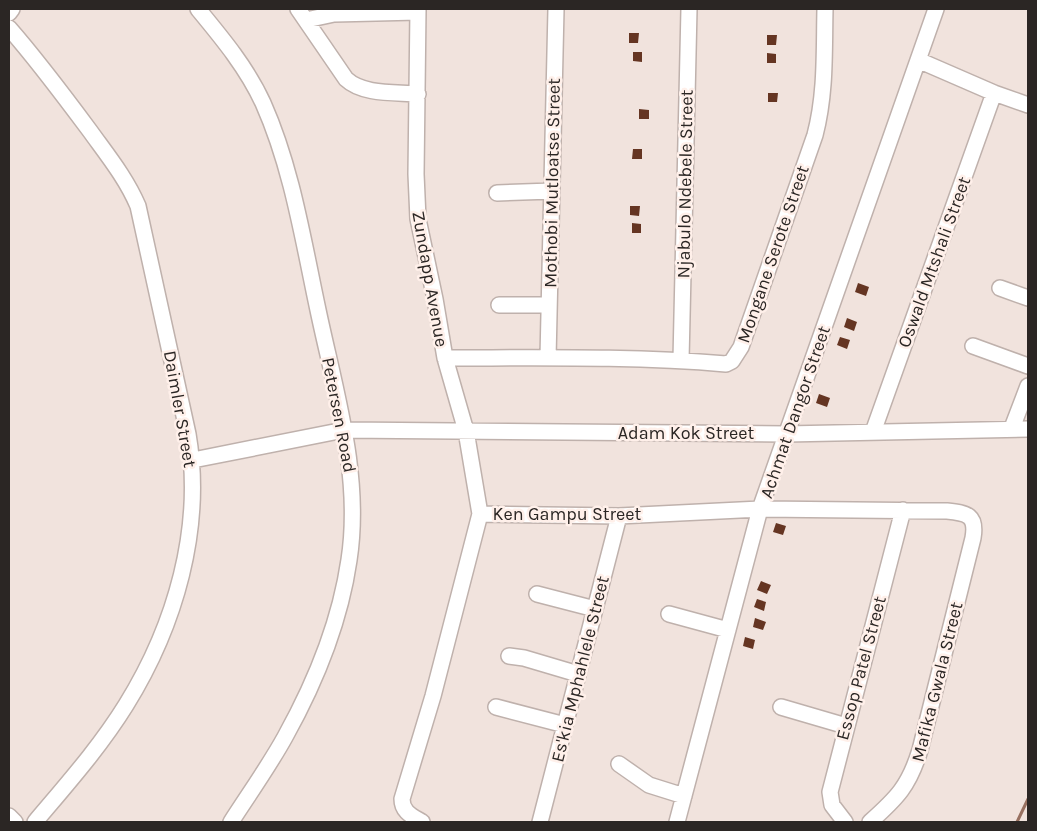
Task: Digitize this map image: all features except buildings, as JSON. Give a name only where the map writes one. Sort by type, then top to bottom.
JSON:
[{"type":"street","points":[[9,13],[12,9]]},
{"type":"street","name":"Petersen Road","points":[[198,9],[251,80],[276,135],[294,198],[344,430],[351,474],[352,518],[349,560],[327,645],[306,696],[285,737],[232,822]]},
{"type":"street","name":"Mothobi Mutloatse Street","points":[[548,358],[556,9]]},
{"type":"street","name":"Njabulo Ndebele Street","points":[[681,360],[689,9]]},
{"type":"street","name":"Mongane Serote Street","points":[[445,358],[681,360],[726,364],[732,361],[741,347],[815,135],[824,88],[825,9]]},
{"type":"street","name":"Achmat Dangor Street","points":[[677,822],[760,509],[936,9]]},
{"type":"street","points":[[302,14],[418,11]]},
{"type":"street","name":"Zundapp Avenue","points":[[418,11],[416,174],[418,219],[445,358],[466,431],[480,514]]},
{"type":"street","points":[[302,14],[352,85],[362,88],[418,94]]},
{"type":"street","name":"Daimler Street","points":[[9,28],[63,94],[124,178],[135,200],[193,460],[192,513],[188,542],[179,581],[154,655],[125,706],[90,757],[36,822]]},
{"type":"street","points":[[918,60],[994,93],[1028,105]]},
{"type":"street","name":"Oswald Mtshali Street","points":[[873,432],[994,93]]},
{"type":"street","points":[[496,193],[552,191]]},
{"type":"street","points":[[1000,288],[1028,298]]},
{"type":"street","points":[[499,305],[549,305]]},
{"type":"street","points":[[973,346],[1028,366]]},
{"type":"street","points":[[1012,428],[1028,386]]},
{"type":"street","name":"Adam Kok Street","points":[[193,460],[344,430],[786,434],[1028,429]]},
{"type":"street","name":"Ken Gampu Street","points":[[422,822],[405,810],[402,799],[433,696],[480,514],[619,516],[760,509],[903,510],[958,512],[969,516],[974,521],[975,528]]},
{"type":"street","name":"Essop Patel Street","points":[[844,822],[832,804],[830,792],[903,510]]},
{"type":"street","name":"Es'kia Mphahlele Street","points":[[540,822],[619,516]]},
{"type":"street","name":"Mafika Gwala Street","points":[[870,822],[897,797],[914,772],[975,528]]},
{"type":"street","points":[[537,594],[595,609]]},
{"type":"street","points":[[669,614],[728,630]]},
{"type":"street","points":[[509,656],[524,658],[578,674]]},
{"type":"street","points":[[496,707],[565,725]]},
{"type":"street","points":[[781,707],[846,726]]},
{"type":"street","points":[[619,764],[649,785],[684,796]]},
{"type":"street","points":[[9,816],[14,822]]},
{"type":"waterway","points":[[1017,822],[1028,799]]}]
